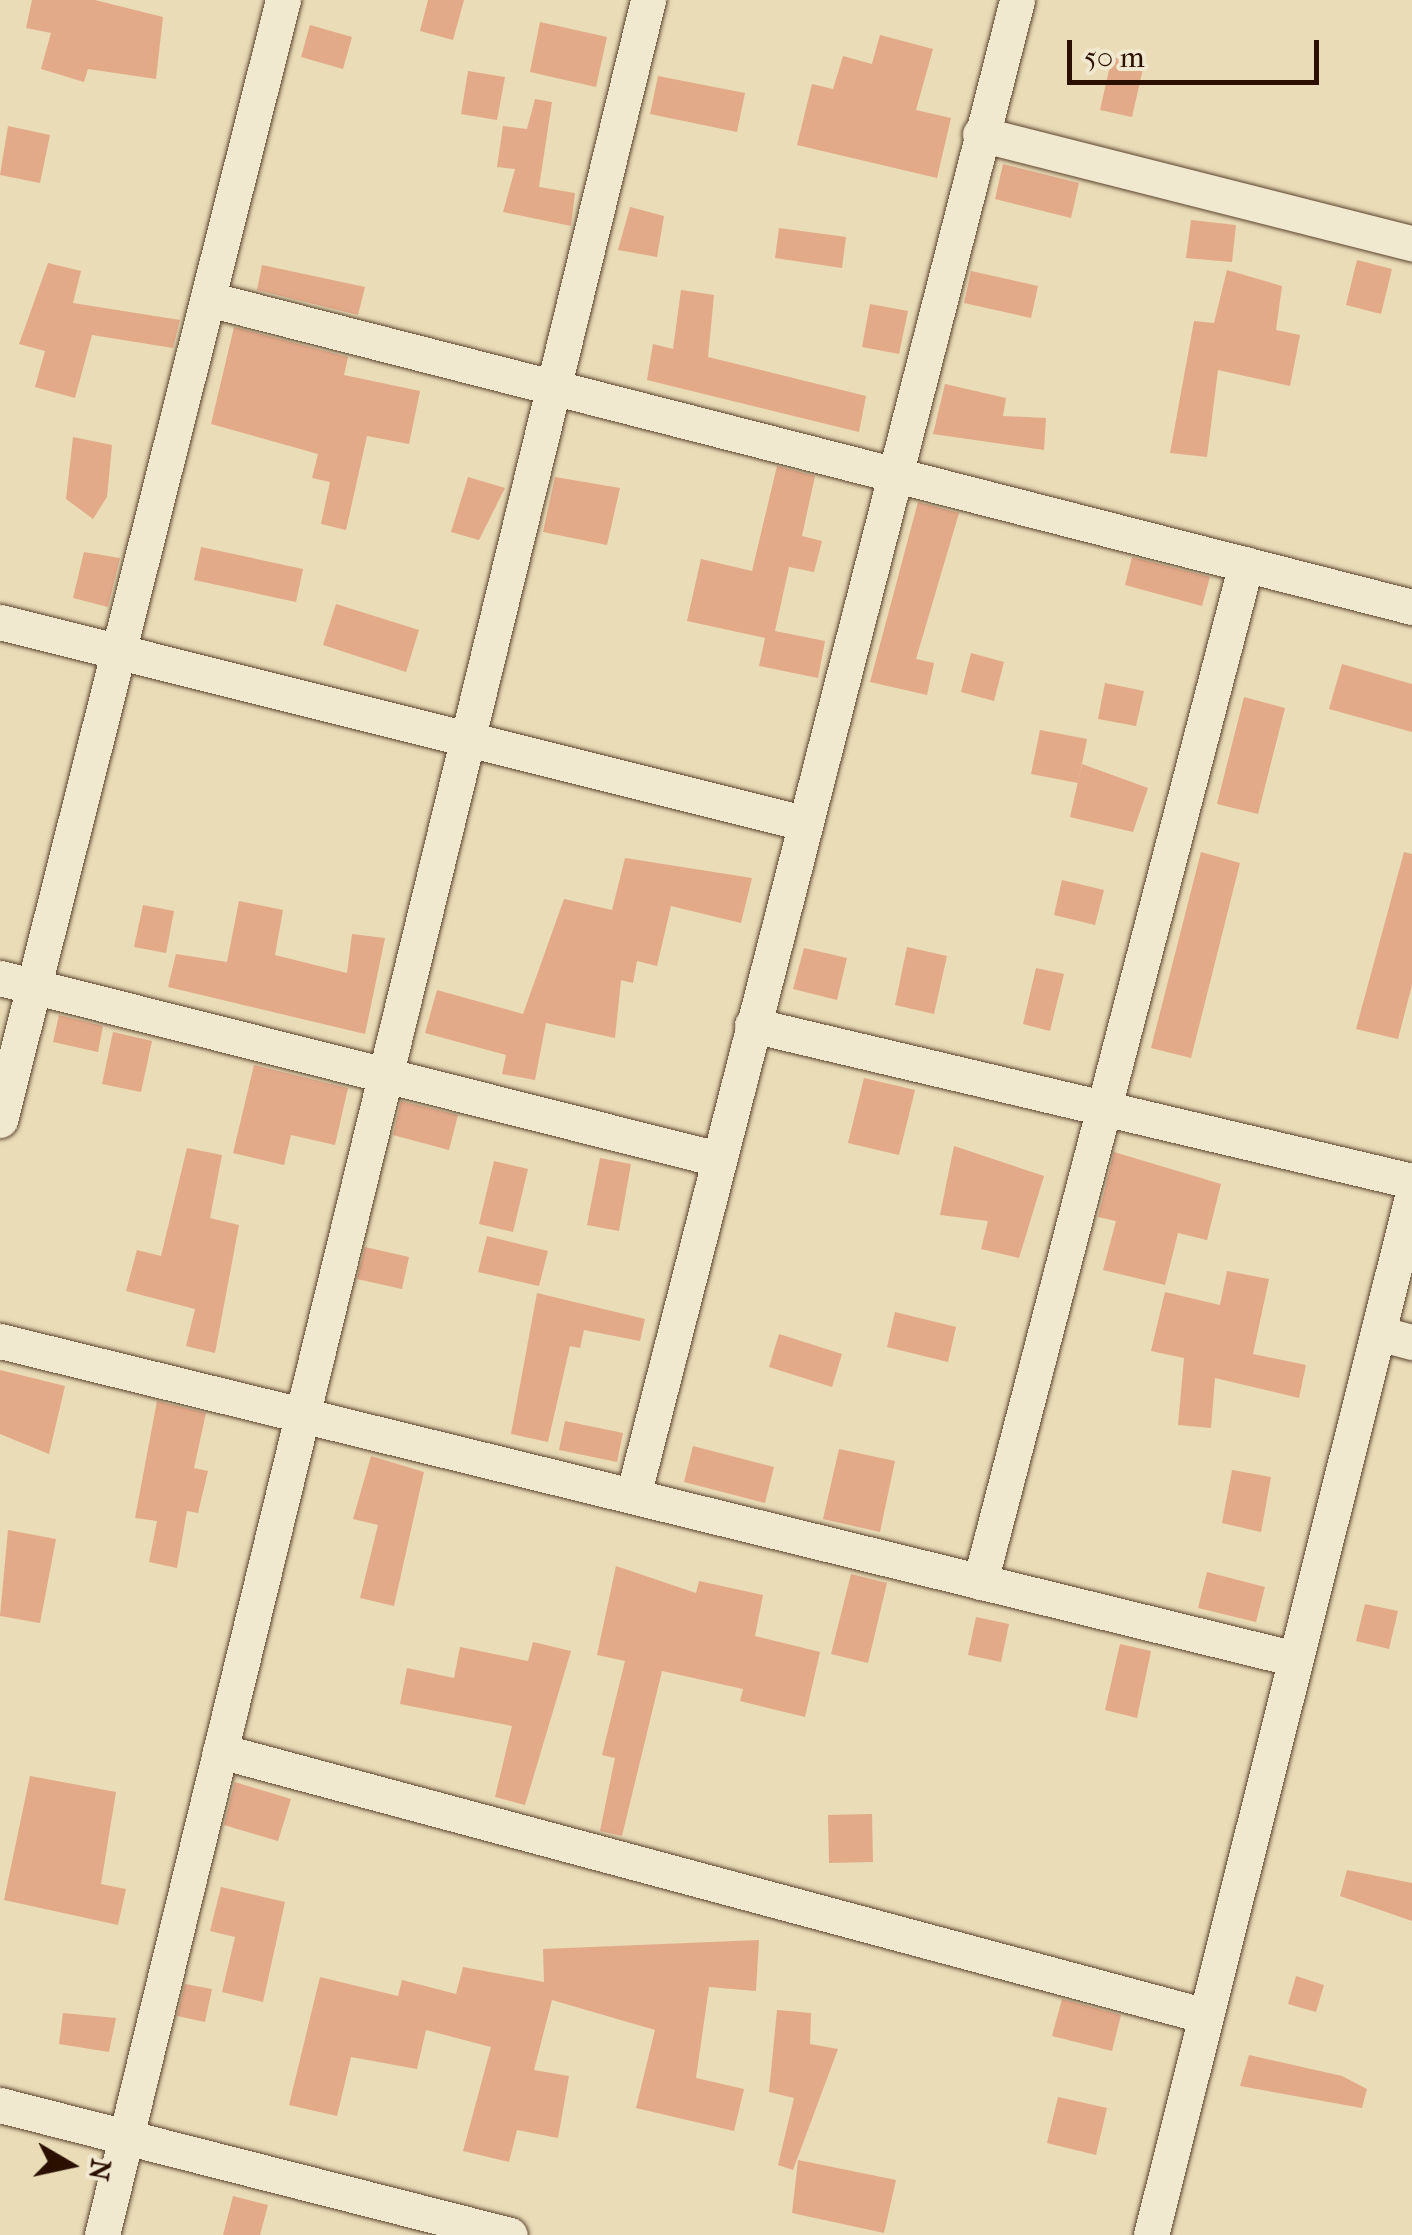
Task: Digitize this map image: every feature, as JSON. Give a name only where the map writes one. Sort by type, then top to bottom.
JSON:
[{"type":"street","points":[[0,1120],[17,982],[118,652],[283,0]]},
{"type":"street","points":[[102,2235],[648,0]]},
{"type":"street","points":[[633,1496],[891,474],[1017,0]]},
{"type":"street","points":[[980,134],[1412,243]]},
{"type":"street","points":[[208,299],[1412,607]]},
{"type":"street","points":[[980,1582],[1246,564]]},
{"type":"street","points":[[0,622],[803,823]]},
{"type":"street","points":[[17,982],[718,1158]]},
{"type":"street","points":[[752,1024],[1412,1181]]},
{"type":"street","points":[[1151,2235],[1412,1197]]},
{"type":"street","points":[[1378,1333],[1412,1342]]},
{"type":"street","points":[[0,1341],[1296,1659]]},
{"type":"street","points":[[220,1752],[1206,2016]]},
{"type":"street","points":[[0,2105],[459,2229],[510,2235]]},
{"type":"building","points":[[32,0],[95,0],[163,17],[156,79],[88,69],[84,82],[41,69],[51,33],[26,28]]},
{"type":"building","points":[[428,0],[464,0],[453,40],[420,31]]},
{"type":"building","points":[[540,22],[607,37],[596,87],[530,72]]},
{"type":"building","points":[[310,25],[352,37],[343,69],[301,57]]},
{"type":"building","points":[[880,35],[933,49],[916,110],[951,118],[937,178],[797,145],[812,84],[833,89],[843,56],[872,64]]},
{"type":"building","points":[[1112,57],[1144,64],[1132,117],[1100,110]]},
{"type":"building","points":[[468,71],[505,77],[497,120],[461,114]]},
{"type":"building","points":[[658,76],[745,93],[737,132],[650,114]]},
{"type":"building","points":[[535,99],[552,102],[539,187],[575,193],[571,226],[503,212],[515,169],[497,167],[503,126],[527,129]]},
{"type":"building","points":[[8,126],[50,135],[40,183],[0,175]]},
{"type":"building","points":[[1003,164],[1079,183],[1071,218],[995,199]]},
{"type":"building","points":[[630,207],[664,216],[657,257],[618,250]]},
{"type":"building","points":[[1191,220],[1236,225],[1232,262],[1186,258]]},
{"type":"building","points":[[779,228],[846,237],[842,268],[775,258]]},
{"type":"building","points":[[1357,260],[1392,269],[1381,314],[1346,305]]},
{"type":"building","points":[[48,263],[81,271],[73,303],[180,320],[173,348],[92,335],[75,398],[35,387],[45,351],[19,344]]},
{"type":"building","points":[[262,265],[365,287],[358,315],[257,290]]},
{"type":"building","points":[[1227,270],[1282,286],[1276,330],[1300,335],[1290,386],[1218,370],[1207,457],[1170,453],[1194,321],[1214,323]]},
{"type":"building","points":[[971,271],[1038,286],[1031,318],[964,303]]},
{"type":"building","points":[[681,290],[714,295],[708,357],[866,396],[859,432],[647,380],[653,344],[673,349]]},
{"type":"building","points":[[870,304],[908,311],[899,354],[862,347]]},
{"type":"building","points":[[234,327],[348,357],[344,375],[420,391],[409,444],[367,436],[346,530],[321,524],[330,482],[312,478],[318,454],[211,424]]},
{"type":"building","points":[[945,384],[1006,398],[1003,416],[1046,418],[1044,450],[933,434]]},
{"type":"building","points":[[73,437],[112,445],[107,497],[93,519],[66,499]]},
{"type":"building","points":[[777,466],[815,476],[802,536],[822,541],[814,572],[789,567],[775,631],[825,641],[818,678],[759,666],[765,638],[687,621],[701,559],[752,571]]},
{"type":"building","points":[[468,477],[505,488],[479,540],[451,532]]},
{"type":"building","points":[[555,477],[620,488],[607,545],[543,532]]},
{"type":"building","points":[[918,502],[959,513],[916,659],[934,663],[927,695],[870,682]]},
{"type":"building","points":[[201,547],[303,569],[296,602],[194,580]]},
{"type":"building","points":[[84,552],[120,558],[108,607],[73,598]]},
{"type":"building","points":[[1132,557],[1210,577],[1202,606],[1125,585]]},
{"type":"building","points":[[336,604],[419,630],[406,672],[323,645]]},
{"type":"building","points":[[971,653],[1004,662],[994,701],[961,692]]},
{"type":"building","points":[[1342,664],[1412,684],[1412,732],[1329,709]]},
{"type":"building","points":[[1105,683],[1144,691],[1136,726],[1098,719]]},
{"type":"building","points":[[1244,697],[1285,708],[1258,814],[1217,804]]},
{"type":"building","points":[[1040,730],[1087,739],[1078,783],[1031,774]]},
{"type":"building","points":[[1082,764],[1148,788],[1133,832],[1070,817]]},
{"type":"building","points":[[1201,852],[1240,863],[1191,1058],[1151,1048]]},
{"type":"building","points":[[1404,852],[1412,854],[1412,985],[1398,1039],[1356,1029]]},
{"type":"building","points":[[625,858],[752,878],[741,923],[671,906],[657,966],[637,961],[633,983],[621,980],[615,1038],[546,1023],[535,1080],[502,1074],[506,1055],[425,1033],[437,990],[523,1014],[564,899],[612,910]]},
{"type":"building","points":[[1062,880],[1104,890],[1095,925],[1054,915]]},
{"type":"building","points":[[239,901],[283,910],[275,955],[347,973],[352,934],[385,938],[365,1034],[168,987],[176,954],[227,962]]},
{"type":"building","points":[[143,905],[174,911],[166,953],[134,947]]},
{"type":"building","points":[[907,947],[947,956],[934,1014],[895,1005]]},
{"type":"building","points":[[804,948],[847,958],[837,1000],[793,989]]},
{"type":"building","points":[[1036,968],[1064,974],[1050,1031],[1023,1024]]},
{"type":"building","points":[[59,1015],[103,1026],[98,1052],[53,1042]]},
{"type":"building","points":[[113,1032],[152,1041],[141,1092],[102,1084]]},
{"type":"building","points":[[254,1065],[348,1088],[335,1145],[291,1135],[284,1165],[233,1153]]},
{"type":"building","points":[[864,1078],[915,1090],[899,1155],[848,1143]]},
{"type":"building","points":[[401,1101],[458,1115],[449,1150],[393,1135]]},
{"type":"building","points":[[954,1146],[1044,1176],[1019,1258],[981,1249],[988,1221],[940,1215]]},
{"type":"building","points":[[187,1148],[222,1155],[210,1218],[239,1225],[215,1353],[186,1346],[195,1309],[126,1291],[137,1250],[161,1256]]},
{"type":"building","points":[[1114,1152],[1221,1184],[1207,1240],[1178,1233],[1165,1285],[1103,1270],[1116,1221],[1098,1217]]},
{"type":"building","points":[[600,1158],[631,1164],[619,1231],[587,1225]]},
{"type":"building","points":[[494,1161],[528,1169],[513,1232],[479,1224]]},
{"type":"building","points":[[487,1236],[548,1251],[539,1286],[478,1272]]},
{"type":"building","points":[[365,1247],[409,1257],[402,1289],[357,1279]]},
{"type":"building","points":[[1227,1271],[1269,1279],[1253,1354],[1306,1365],[1299,1398],[1215,1378],[1211,1428],[1178,1425],[1184,1358],[1151,1351],[1165,1292],[1220,1305]]},
{"type":"building","points":[[537,1293],[645,1319],[640,1341],[584,1330],[580,1348],[570,1346],[548,1442],[511,1434]]},
{"type":"building","points":[[895,1312],[956,1327],[948,1362],[887,1347]]},
{"type":"building","points":[[779,1334],[842,1354],[832,1387],[769,1367]]},
{"type":"building","points":[[0,1370],[65,1386],[49,1454],[0,1434]]},
{"type":"building","points":[[157,1401],[206,1413],[194,1468],[208,1471],[198,1513],[187,1511],[177,1568],[149,1562],[157,1521],[135,1518]]},
{"type":"building","points":[[565,1421],[623,1433],[617,1462],[559,1450]]},
{"type":"building","points":[[693,1446],[774,1467],[765,1503],[684,1482]]},
{"type":"building","points":[[839,1449],[895,1461],[880,1532],[823,1519]]},
{"type":"building","points":[[371,1456],[424,1472],[394,1606],[360,1598],[378,1525],[353,1519]]},
{"type":"building","points":[[1232,1470],[1271,1477],[1261,1532],[1222,1523]]},
{"type":"building","points":[[8,1530],[56,1539],[40,1623],[0,1616]]},
{"type":"building","points":[[616,1566],[696,1593],[699,1581],[763,1595],[755,1636],[820,1652],[805,1717],[740,1701],[743,1689],[662,1671],[622,1836],[600,1831],[615,1758],[602,1755],[625,1661],[597,1655]]},
{"type":"building","points":[[1207,1572],[1265,1587],[1256,1622],[1198,1608]]},
{"type":"building","points":[[851,1574],[887,1583],[868,1663],[831,1654]]},
{"type":"building","points":[[1365,1604],[1398,1611],[1389,1649],[1356,1641]]},
{"type":"building","points":[[976,1617],[1009,1624],[1001,1662],[968,1655]]},
{"type":"building","points":[[533,1642],[571,1651],[525,1805],[495,1797],[512,1726],[400,1704],[407,1668],[454,1678],[460,1647],[528,1661]]},
{"type":"building","points":[[1120,1644],[1151,1651],[1137,1718],[1105,1710]]},
{"type":"building","points":[[30,1776],[116,1792],[101,1884],[126,1889],[118,1925],[4,1900]]},
{"type":"building","points":[[235,1782],[291,1799],[278,1841],[224,1825]]},
{"type":"building","points":[[872,1814],[873,1862],[829,1863],[828,1815]]},
{"type":"building","points":[[1347,1870],[1412,1883],[1412,1921],[1340,1896]]},
{"type":"building","points":[[221,1887],[285,1902],[263,2002],[222,1992],[235,1937],[210,1931]]},
{"type":"building","points":[[759,1940],[756,1991],[709,1987],[696,2078],[744,2089],[734,2131],[636,2108],[655,2030],[552,2000],[534,2070],[569,2076],[558,2138],[517,2130],[509,2162],[463,2151],[491,2047],[426,2030],[417,2069],[351,2057],[337,2116],[289,2105],[320,1977],[398,1996],[402,1980],[456,1994],[463,1967],[544,1982],[543,1949]]},
{"type":"building","points":[[1296,1976],[1324,1985],[1316,2012],[1288,2004]]},
{"type":"building","points":[[185,1984],[212,1989],[205,2022],[177,2016]]},
{"type":"building","points":[[1062,1999],[1121,2015],[1112,2051],[1052,2036]]},
{"type":"building","points":[[777,2010],[811,2013],[810,2044],[838,2049],[793,2170],[778,2165],[794,2098],[769,2092]]},
{"type":"building","points":[[63,2013],[116,2018],[109,2052],[59,2044]]},
{"type":"building","points":[[1249,2055],[1342,2076],[1367,2089],[1362,2108],[1240,2086]]},
{"type":"building","points":[[1058,2097],[1107,2108],[1096,2155],[1047,2143]]},
{"type":"building","points":[[798,2160],[896,2180],[884,2233],[792,2213]]},
{"type":"building","points":[[233,2196],[268,2205],[260,2235],[223,2235]]}]
